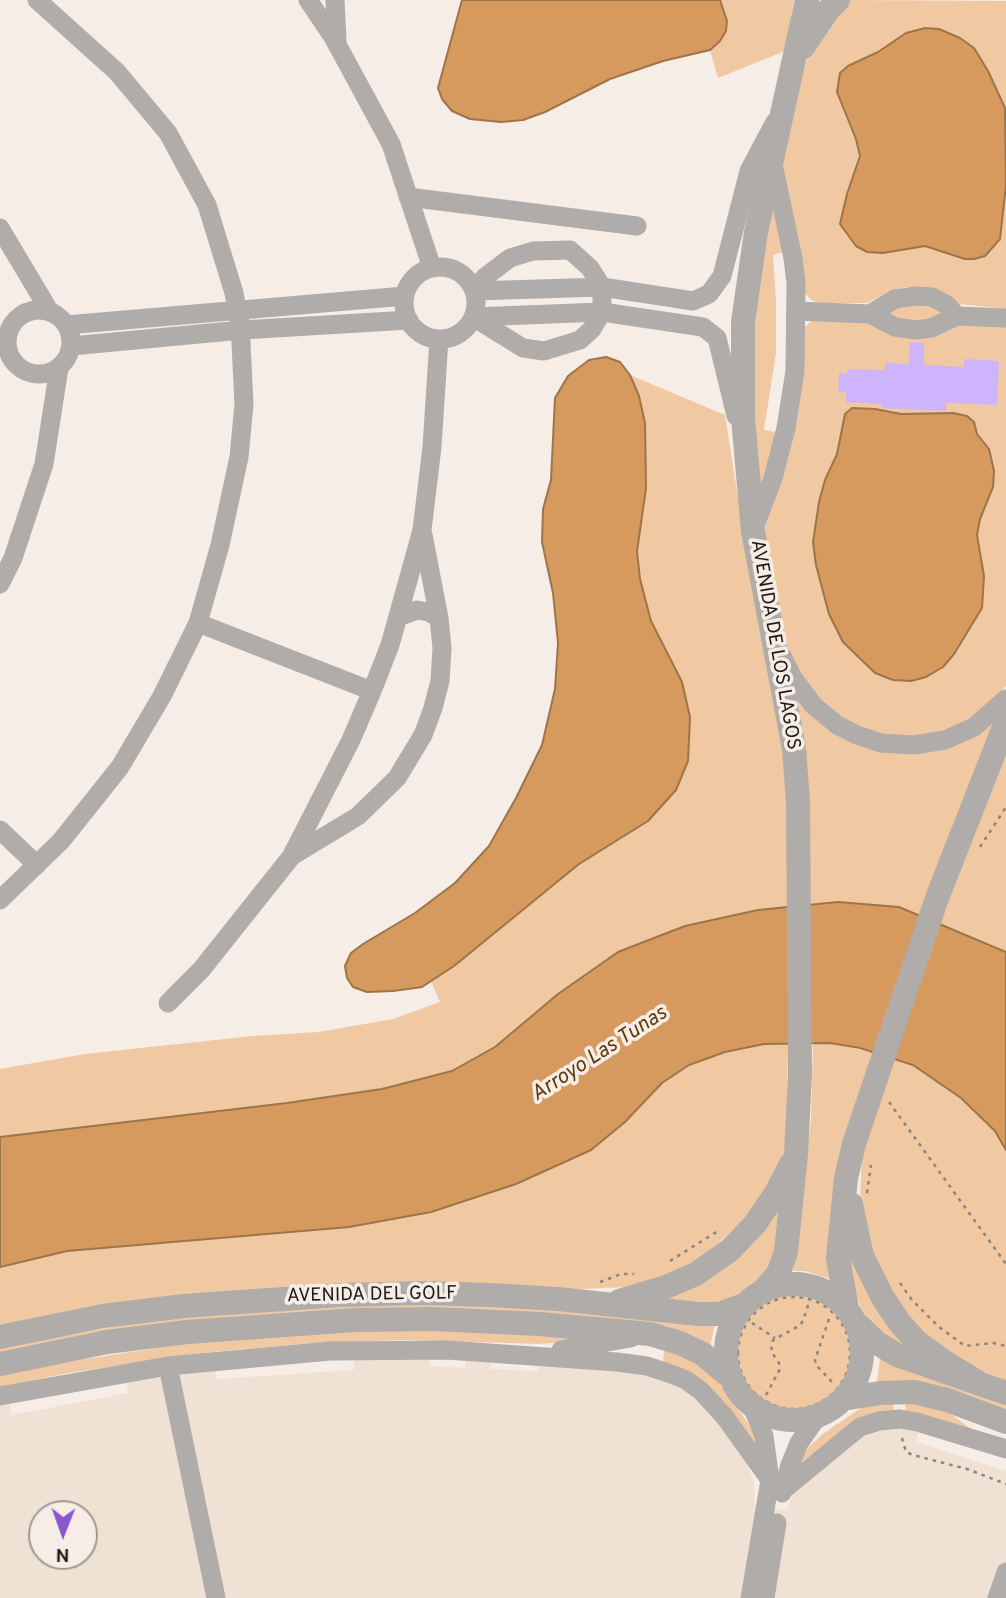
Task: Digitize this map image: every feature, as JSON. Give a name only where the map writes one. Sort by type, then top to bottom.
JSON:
[{"type":"street","points":[[0,900],[61,841],[120,767],[162,696],[198,623],[220,545],[239,457],[244,404],[242,330],[207,205],[167,133],[117,72],[37,0]]},
{"type":"street","points":[[308,0],[339,48],[391,144],[432,268]]},
{"type":"street","points":[[335,0],[335,27],[339,48]]},
{"type":"street","name":"AVENIDA DE LOS LAGOS","points":[[764,1290],[778,1275],[786,1252],[796,1154],[800,1074],[798,802],[794,749],[753,531],[743,418],[743,322],[756,232],[807,0]]},
{"type":"street","points":[[795,61],[821,20],[838,0]]},
{"type":"street","points":[[474,290],[603,287],[693,301],[709,293],[722,276],[749,171],[783,106]]},
{"type":"street","points":[[753,531],[773,478],[786,428],[792,397],[797,311],[793,258],[772,159]]},
{"type":"street","points":[[408,197],[637,226]]},
{"type":"street","points":[[0,229],[58,318],[71,346],[68,356],[59,368],[44,464],[13,558],[0,584]]},
{"type":"street","points":[[473,317],[523,348],[544,351],[580,340],[592,328],[602,312],[603,287],[590,268],[570,250],[545,250],[510,258],[485,277],[474,290]]},
{"type":"street","points":[[442,267],[461,274],[474,290],[476,300],[473,317],[458,334],[439,339],[424,335],[409,320],[404,304],[405,296],[415,278],[432,268],[442,267]]},
{"type":"street","points":[[18,318],[25,290],[25,269]]},
{"type":"street","points":[[59,368],[45,374],[30,373],[17,367],[7,350],[8,330],[18,318],[30,311],[58,318],[238,310],[405,296]]},
{"type":"street","points":[[870,314],[895,299],[916,296],[932,298],[947,305],[957,316]]},
{"type":"street","points":[[797,311],[870,314],[895,327],[916,330],[931,328],[957,316],[1006,318]]},
{"type":"street","points":[[473,317],[602,312],[702,327],[717,338],[725,361],[745,458]]},
{"type":"street","points":[[71,346],[242,330],[409,320]]},
{"type":"street","points":[[168,1003],[201,970],[291,857],[372,691],[398,617],[422,530],[432,447],[439,339]]},
{"type":"street","points":[[30,373],[46,397],[52,417]]},
{"type":"street","points":[[291,857],[358,816],[397,778],[423,735],[440,681],[442,648],[422,530]]},
{"type":"street","points":[[398,617],[417,610],[429,612],[439,618]]},
{"type":"street","points":[[198,623],[372,691]]},
{"type":"street","points":[[775,643],[793,678],[813,705],[837,725],[881,743],[914,745],[945,740],[974,727],[1006,699]]},
{"type":"street","points":[[1006,723],[937,898],[879,1088],[854,1144],[846,1178],[838,1258],[845,1314],[877,1343],[897,1355],[1006,1393]]},
{"type":"street","points":[[329,783],[330,797],[336,807],[358,816]]},
{"type":"street","points":[[0,830],[37,865]]},
{"type":"street","points":[[606,1304],[666,1287],[696,1274],[730,1250],[776,1194],[796,1154]]},
{"type":"street","points":[[846,1178],[859,1246],[883,1298],[899,1322],[918,1342],[979,1383]]},
{"type":"street","points":[[729,1376],[727,1338],[733,1320],[746,1313],[764,1290],[794,1284],[812,1293],[836,1298],[861,1346],[860,1370],[842,1394],[818,1416],[799,1443],[775,1494],[750,1598]]},
{"type":"street","name":"AVENIDA DEL GOLF","points":[[0,1337],[103,1317],[244,1300],[424,1293],[544,1298],[698,1314],[746,1313]]},
{"type":"street","name":"AVENIDA DEL GOLF","points":[[0,1364],[107,1342],[187,1332],[355,1320],[433,1319],[540,1324],[650,1334],[680,1343],[703,1354],[729,1376],[738,1392],[758,1403]]},
{"type":"street","points":[[532,1355],[650,1334]]},
{"type":"street","points":[[0,1396],[168,1366],[266,1356],[391,1349],[532,1355],[647,1366],[686,1380],[701,1391],[725,1417],[775,1494]]},
{"type":"street","points":[[168,1366],[216,1598]]},
{"type":"street","points":[[842,1394],[914,1392],[947,1400],[1006,1422]]},
{"type":"street","points":[[947,1400],[1006,1448]]},
{"type":"street","points":[[758,1403],[767,1415],[784,1420],[818,1416]]},
{"type":"street","points":[[758,1403],[775,1494],[765,1598]]},
{"type":"street","points":[[775,1494],[860,1427],[878,1421],[900,1419],[917,1422],[1006,1448]]},
{"type":"street","points":[[997,1598],[1006,1572]]},
{"type":"path","points":[[879,1088],[1006,1264]]},
{"type":"path","points":[[867,1202],[871,1165]]},
{"type":"path","points":[[897,1278],[912,1300],[941,1330],[965,1346],[993,1343],[1006,1346]]},
{"type":"path","points":[[746,1313],[781,1298],[812,1293],[845,1314]]},
{"type":"path","points":[[758,1403],[780,1370],[771,1351],[775,1338],[799,1326],[812,1293]]},
{"type":"path","points":[[746,1313],[775,1338]]},
{"type":"path","points":[[746,1313],[738,1352],[741,1370],[758,1403]]},
{"type":"path","points":[[842,1394],[843,1379],[849,1362],[845,1314]]},
{"type":"path","points":[[842,1394],[816,1365],[815,1360],[822,1335],[845,1314]]},
{"type":"path","points":[[758,1403],[799,1408],[817,1404],[832,1394],[842,1394]]},
{"type":"shaded area","points":[[720,0],[794,0],[785,51],[718,78],[710,50],[726,31]]},
{"type":"shaded area","points":[[845,0],[1006,1],[1006,309],[959,304],[924,287],[891,291],[867,303],[820,303],[813,301],[802,291],[782,179],[783,133],[810,50]]},
{"type":"shaded area","points":[[770,196],[784,252],[773,255],[776,353],[764,430],[775,432],[772,452],[758,493],[755,475],[754,342]]},
{"type":"shaded area","points":[[926,303],[944,314],[933,322],[891,319],[888,308]]},
{"type":"shaded area","points":[[813,319],[955,326],[1006,324],[1006,686],[988,708],[950,729],[914,737],[869,732],[831,713],[791,665],[764,551],[766,515],[803,329]]},
{"type":"shaded area","points":[[630,375],[725,415],[783,749],[789,807],[787,907],[758,910],[685,926],[618,952],[558,994],[495,1047],[452,1071],[382,1089],[287,1103],[0,1137],[0,1069],[85,1054],[253,1036],[319,1032],[393,1019],[440,1002],[431,981],[454,966],[579,864],[648,821],[676,790],[688,761],[690,717],[682,682],[651,621],[640,579],[637,551],[641,525],[639,396]]},
{"type":"shaded area","points":[[792,695],[863,746],[995,721],[922,917],[811,905]]},
{"type":"shaded area","points":[[1006,740],[1006,952],[940,924]]},
{"type":"shaded area","points":[[813,1043],[830,1043],[875,1053],[831,1279],[805,1271],[790,1271],[811,1121]]},
{"type":"shaded area","points":[[764,1044],[788,1044],[786,1149],[766,1194],[750,1214],[711,1250],[679,1271],[626,1287],[579,1289],[424,1284],[0,1330],[0,1267],[67,1251],[349,1227],[431,1212],[516,1184],[591,1150],[625,1122],[662,1083],[689,1065],[725,1052]]},
{"type":"shaded area","points":[[894,1059],[913,1065],[961,1098],[995,1131],[1006,1150],[1006,1382],[982,1374],[929,1343],[906,1318],[875,1263],[860,1201],[862,1151]]},
{"type":"shaded area","points":[[780,1194],[780,1239],[769,1269],[755,1285],[738,1296],[706,1305],[649,1298],[675,1286]]},
{"type":"shaded area","points":[[852,1241],[907,1337],[902,1349],[870,1322],[861,1308],[849,1268]]},
{"type":"shaded area","points":[[794,1294],[817,1298],[837,1311],[850,1331],[854,1354],[850,1377],[837,1397],[817,1410],[794,1414],[771,1410],[751,1397],[738,1377],[734,1354],[738,1331],[751,1311],[771,1298]]},
{"type":"shaded area","points":[[440,1299],[715,1324],[710,1347],[667,1326],[548,1314],[0,1356],[0,1347],[174,1316]]},
{"type":"shaded area","points":[[403,1328],[599,1338],[541,1344],[404,1340],[314,1343],[211,1352],[68,1373],[0,1387],[0,1375],[210,1340]]},
{"type":"shaded area","points":[[665,1344],[710,1371],[748,1423],[764,1453],[663,1361]]},
{"type":"shaded area","points":[[430,1354],[430,1366],[465,1368],[466,1355],[491,1357],[491,1369],[538,1371],[539,1360],[585,1364],[672,1380],[700,1398],[746,1462],[753,1479],[754,1504],[787,1511],[794,1489],[824,1460],[879,1427],[919,1430],[916,1442],[1006,1471],[1006,1598],[0,1598],[0,1404],[9,1402],[12,1415],[128,1393],[126,1380],[215,1367],[216,1379],[354,1370],[354,1357]]},
{"type":"shaded area","points":[[880,1358],[1006,1400],[1006,1411],[877,1382]]},
{"type":"shaded area","points":[[905,1398],[947,1411],[979,1435],[906,1413]]},
{"type":"shaded area","points":[[893,1399],[894,1412],[857,1421],[794,1470],[798,1457],[824,1433],[864,1406]]},
{"type":"water","points":[[462,0],[720,0],[727,21],[726,31],[710,50],[663,61],[610,79],[545,112],[523,120],[501,122],[470,119],[452,111],[442,99],[438,88]]},
{"type":"water","points":[[925,28],[939,29],[960,38],[974,48],[1005,108],[1006,185],[1000,239],[985,256],[974,259],[965,259],[925,246],[883,253],[867,252],[856,246],[840,224],[860,156],[837,92],[840,73],[906,33]]},
{"type":"water","points":[[606,357],[620,362],[630,375],[639,396],[645,423],[646,488],[637,551],[640,579],[651,621],[682,682],[690,717],[688,761],[676,790],[648,821],[579,864],[454,966],[422,987],[367,992],[353,987],[347,978],[345,966],[351,953],[415,913],[455,883],[489,846],[542,745],[555,689],[558,643],[553,593],[542,542],[543,509],[551,480],[555,398],[568,376],[589,360]]},
{"type":"water","points":[[852,408],[901,414],[953,413],[967,416],[974,422],[977,434],[989,449],[994,471],[993,487],[980,519],[977,535],[984,576],[982,608],[943,667],[926,677],[911,681],[893,680],[875,673],[843,642],[829,614],[816,565],[813,542],[819,502],[825,480],[837,454],[845,414]]},
{"type":"water","name":"Arroyo Las Tunas","points":[[838,902],[899,907],[1006,952],[1006,1150],[995,1131],[961,1098],[913,1065],[860,1048],[830,1043],[764,1044],[725,1052],[689,1065],[662,1083],[625,1122],[591,1150],[516,1184],[431,1212],[349,1227],[67,1251],[0,1267],[0,1137],[287,1103],[382,1089],[452,1071],[495,1047],[558,994],[618,952],[685,926],[758,910]]},
{"type":"building","points":[[910,342],[924,343],[924,365],[964,367],[964,359],[999,361],[997,405],[946,403],[946,411],[881,408],[882,404],[846,402],[846,392],[838,392],[839,373],[847,374],[847,369],[885,370],[885,363],[909,364]]}]
